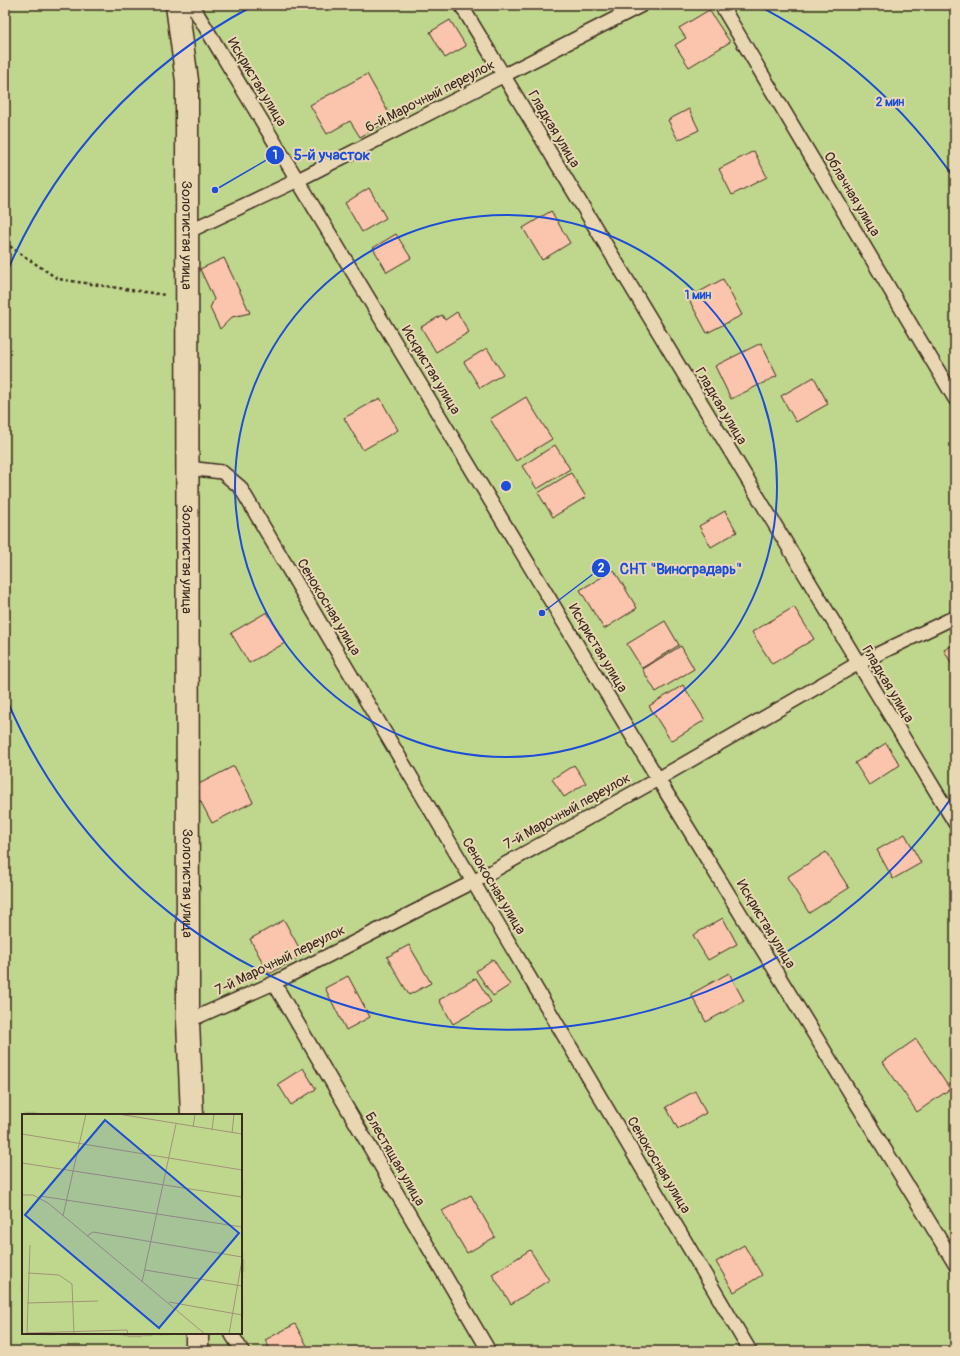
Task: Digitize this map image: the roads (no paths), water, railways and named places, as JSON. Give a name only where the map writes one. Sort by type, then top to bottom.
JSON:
[{"type":"street","name":"Золотистая улица","points":[[177,5],[187,81],[188,1021],[192,1114]]},
{"type":"street","points":[[196,1351],[197,1334]]},
{"type":"lane","name":"Искристая улица","points":[[192,5],[658,779],[955,1264]]},
{"type":"lane","name":"Гладкая улица","points":[[461,5],[955,823]]},
{"type":"lane","name":"6-й Марочный переулок","points":[[187,232],[298,180],[642,5]]},
{"type":"lane","name":"Облачная улица","points":[[721,5],[955,399]]},
{"type":"lane","name":"Сенокосная улица","points":[[188,468],[222,472],[240,487],[750,1351]]},
{"type":"lane","name":"7-й Марочный переулок","points":[[188,1021],[274,983],[473,882],[658,779],[858,664],[955,617]]},
{"type":"lane","name":"Блестящая улица","points":[[274,983],[489,1351]]},
{"type":"lane","points":[[232,1334],[242,1351]]},
{"type":"place","name":"5-й участок","points":[[215,190]]},
{"type":"place","name":"СНТ \"Виноградарь\"","points":[[542,613]]}]
